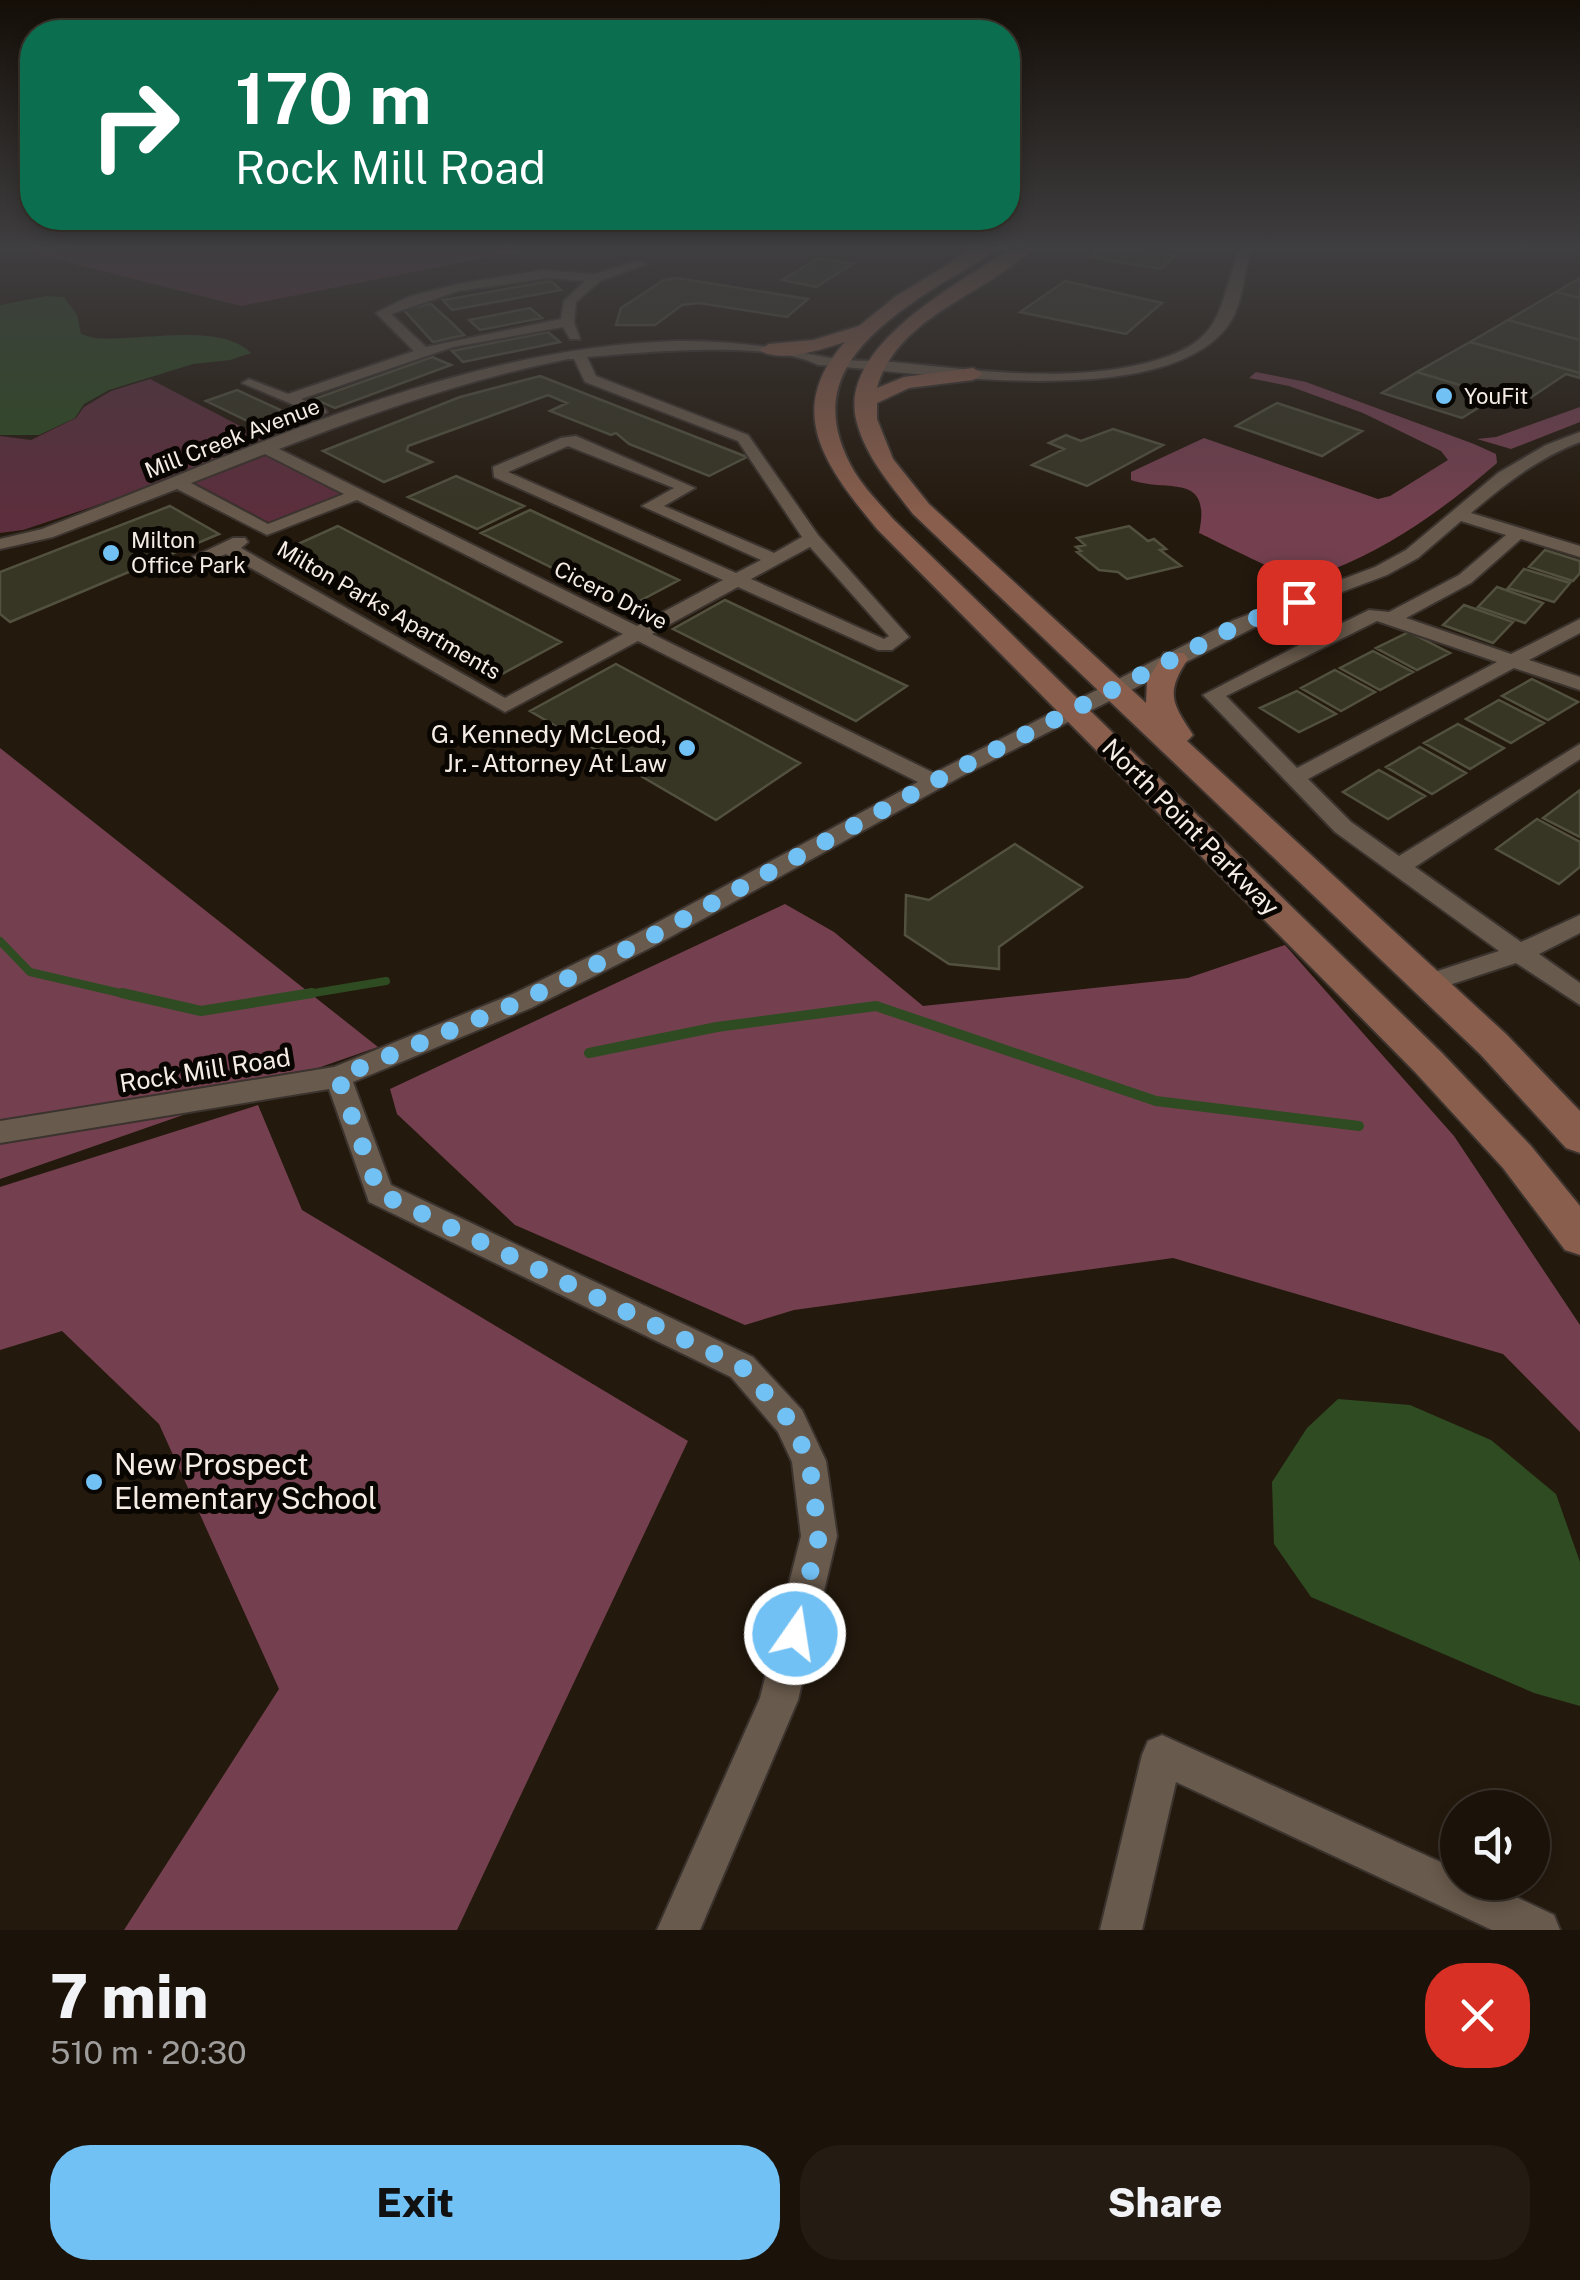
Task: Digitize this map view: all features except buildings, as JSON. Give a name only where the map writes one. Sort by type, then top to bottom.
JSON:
[{"type":"street","points":[[408,337],[422,351]]},
{"type":"street","points":[[288,399],[422,351],[492,337]]},
{"type":"street","points":[[574,337],[590,379],[743,438],[812,539],[900,637],[885,646],[500,474],[499,470],[566,441],[576,441],[688,488],[650,506],[772,558]]},
{"type":"street","points":[[768,350],[815,345],[841,337]]},
{"type":"street","points":[[747,357],[801,372],[828,370],[856,337]]},
{"type":"street","name":"Mill Creek Avenue","points":[[0,544],[47,533],[462,378],[582,354],[696,346],[807,355],[828,370],[874,366],[1053,377],[1109,373],[1188,350],[1210,337]]},
{"type":"street","points":[[895,338],[920,356],[973,374]]},
{"type":"street","name":"North Point Parkway","points":[[895,338],[874,366],[867,383],[866,401],[868,428],[876,451],[903,490],[1493,1044],[1580,1137]]},
{"type":"street","name":"Mill Creek Avenue","points":[[658,348],[747,357]]},
{"type":"street","name":"North Point Parkway","points":[[828,370],[824,419],[830,446],[859,497],[1372,1005],[1517,1157],[1580,1236]]},
{"type":"street","points":[[866,401],[904,383],[973,374]]},
{"type":"street","points":[[249,383],[320,412]]},
{"type":"street","name":"Rock Mill Road","points":[[0,1132],[338,1077],[522,1001],[645,940],[935,782],[1174,659],[1271,612],[1381,571],[1412,554],[1504,476],[1551,448],[1580,437]]},
{"type":"street","name":"Cicero Drive","points":[[267,449],[935,782]]},
{"type":"street","points":[[179,483],[267,530]]},
{"type":"street","points":[[183,566],[356,494]]},
{"type":"street","points":[[1460,514],[1580,552]]},
{"type":"street","points":[[1390,619],[1465,578],[1518,533]]},
{"type":"street","name":"Milton Parks Apartments","points":[[227,547],[506,706],[812,539]]},
{"type":"street","points":[[1271,612],[1322,641]]},
{"type":"street","points":[[1580,684],[1376,614],[1213,695],[1343,827],[1580,996]]},
{"type":"street","points":[[1293,778],[1580,625]]},
{"type":"street","points":[[1174,659],[1158,681],[1156,692],[1200,770]]},
{"type":"street","points":[[1400,866],[1580,750]]},
{"type":"street","points":[[1372,1005],[1522,952],[1580,924]]},
{"type":"street","points":[[338,1077],[379,1193],[742,1367],[790,1421],[809,1460],[819,1536],[779,1700],[678,1930]]},
{"type":"street","points":[[1121,1930],[1162,1754],[1539,1930]]},
{"type":"shaded area","points":[[0,337],[213,337],[237,343],[251,353],[193,364],[109,390],[84,404],[75,418],[39,435],[0,435]]},
{"type":"shaded area","points":[[1256,372],[1306,382],[1474,444],[1496,454],[1497,463],[1399,536],[1312,579],[1298,579],[1199,533],[1201,513],[1193,492],[1131,480],[1131,472],[1204,438],[1378,499],[1390,496],[1448,460],[1441,451],[1363,413],[1289,386],[1249,378]]},
{"type":"shaded area","points":[[150,379],[271,442],[89,508],[23,530],[0,533],[0,436],[31,440],[76,418],[84,407],[111,391]]},
{"type":"shaded area","points":[[1580,407],[1580,422],[1511,449],[1477,439],[1496,437]]},
{"type":"shaded area","points":[[268,455],[345,494],[272,524],[195,483]]},
{"type":"shaded area","points":[[0,748],[378,1047],[0,1179]]},
{"type":"shaded area","points":[[785,904],[834,932],[923,1006],[1188,978],[1285,945],[1454,1136],[1580,1325],[1580,1432],[1503,1354],[1173,1258],[794,1310],[745,1325],[515,1225],[397,1114],[390,1089]]},
{"type":"shaded area","points":[[258,1105],[302,1210],[688,1441],[457,1930],[124,1930],[279,1689],[159,1424],[62,1331],[0,1350],[0,1187]]},
{"type":"shaded area","points":[[1338,1399],[1410,1405],[1491,1440],[1556,1494],[1580,1562],[1580,1706],[1534,1693],[1311,1597],[1274,1544],[1272,1482],[1307,1428]]},
{"type":"waterway","points":[[0,941],[30,972],[133,996]]},
{"type":"waterway","points":[[296,996],[386,981]]},
{"type":"waterway","points":[[122,993],[201,1011],[312,993]]},
{"type":"waterway","points":[[589,1053],[717,1027],[876,1006],[1156,1101],[1359,1126]]},
{"type":"place","name":"YouFit","points":[[1444,396]]},
{"type":"place","name":"Milton Office Park","points":[[111,553]]},
{"type":"place","name":"G. Kennedy McLeod, Jr. - Attorney At Law","points":[[687,748]]},
{"type":"place","name":"New Prospect Elementary School","points":[[94,1482]]},
{"type":"route","points":[[795,1634],[819,1536],[809,1460],[790,1421],[742,1367],[379,1193],[338,1077],[522,1001],[645,940],[954,771],[1241,624],[1299,602]]}]
